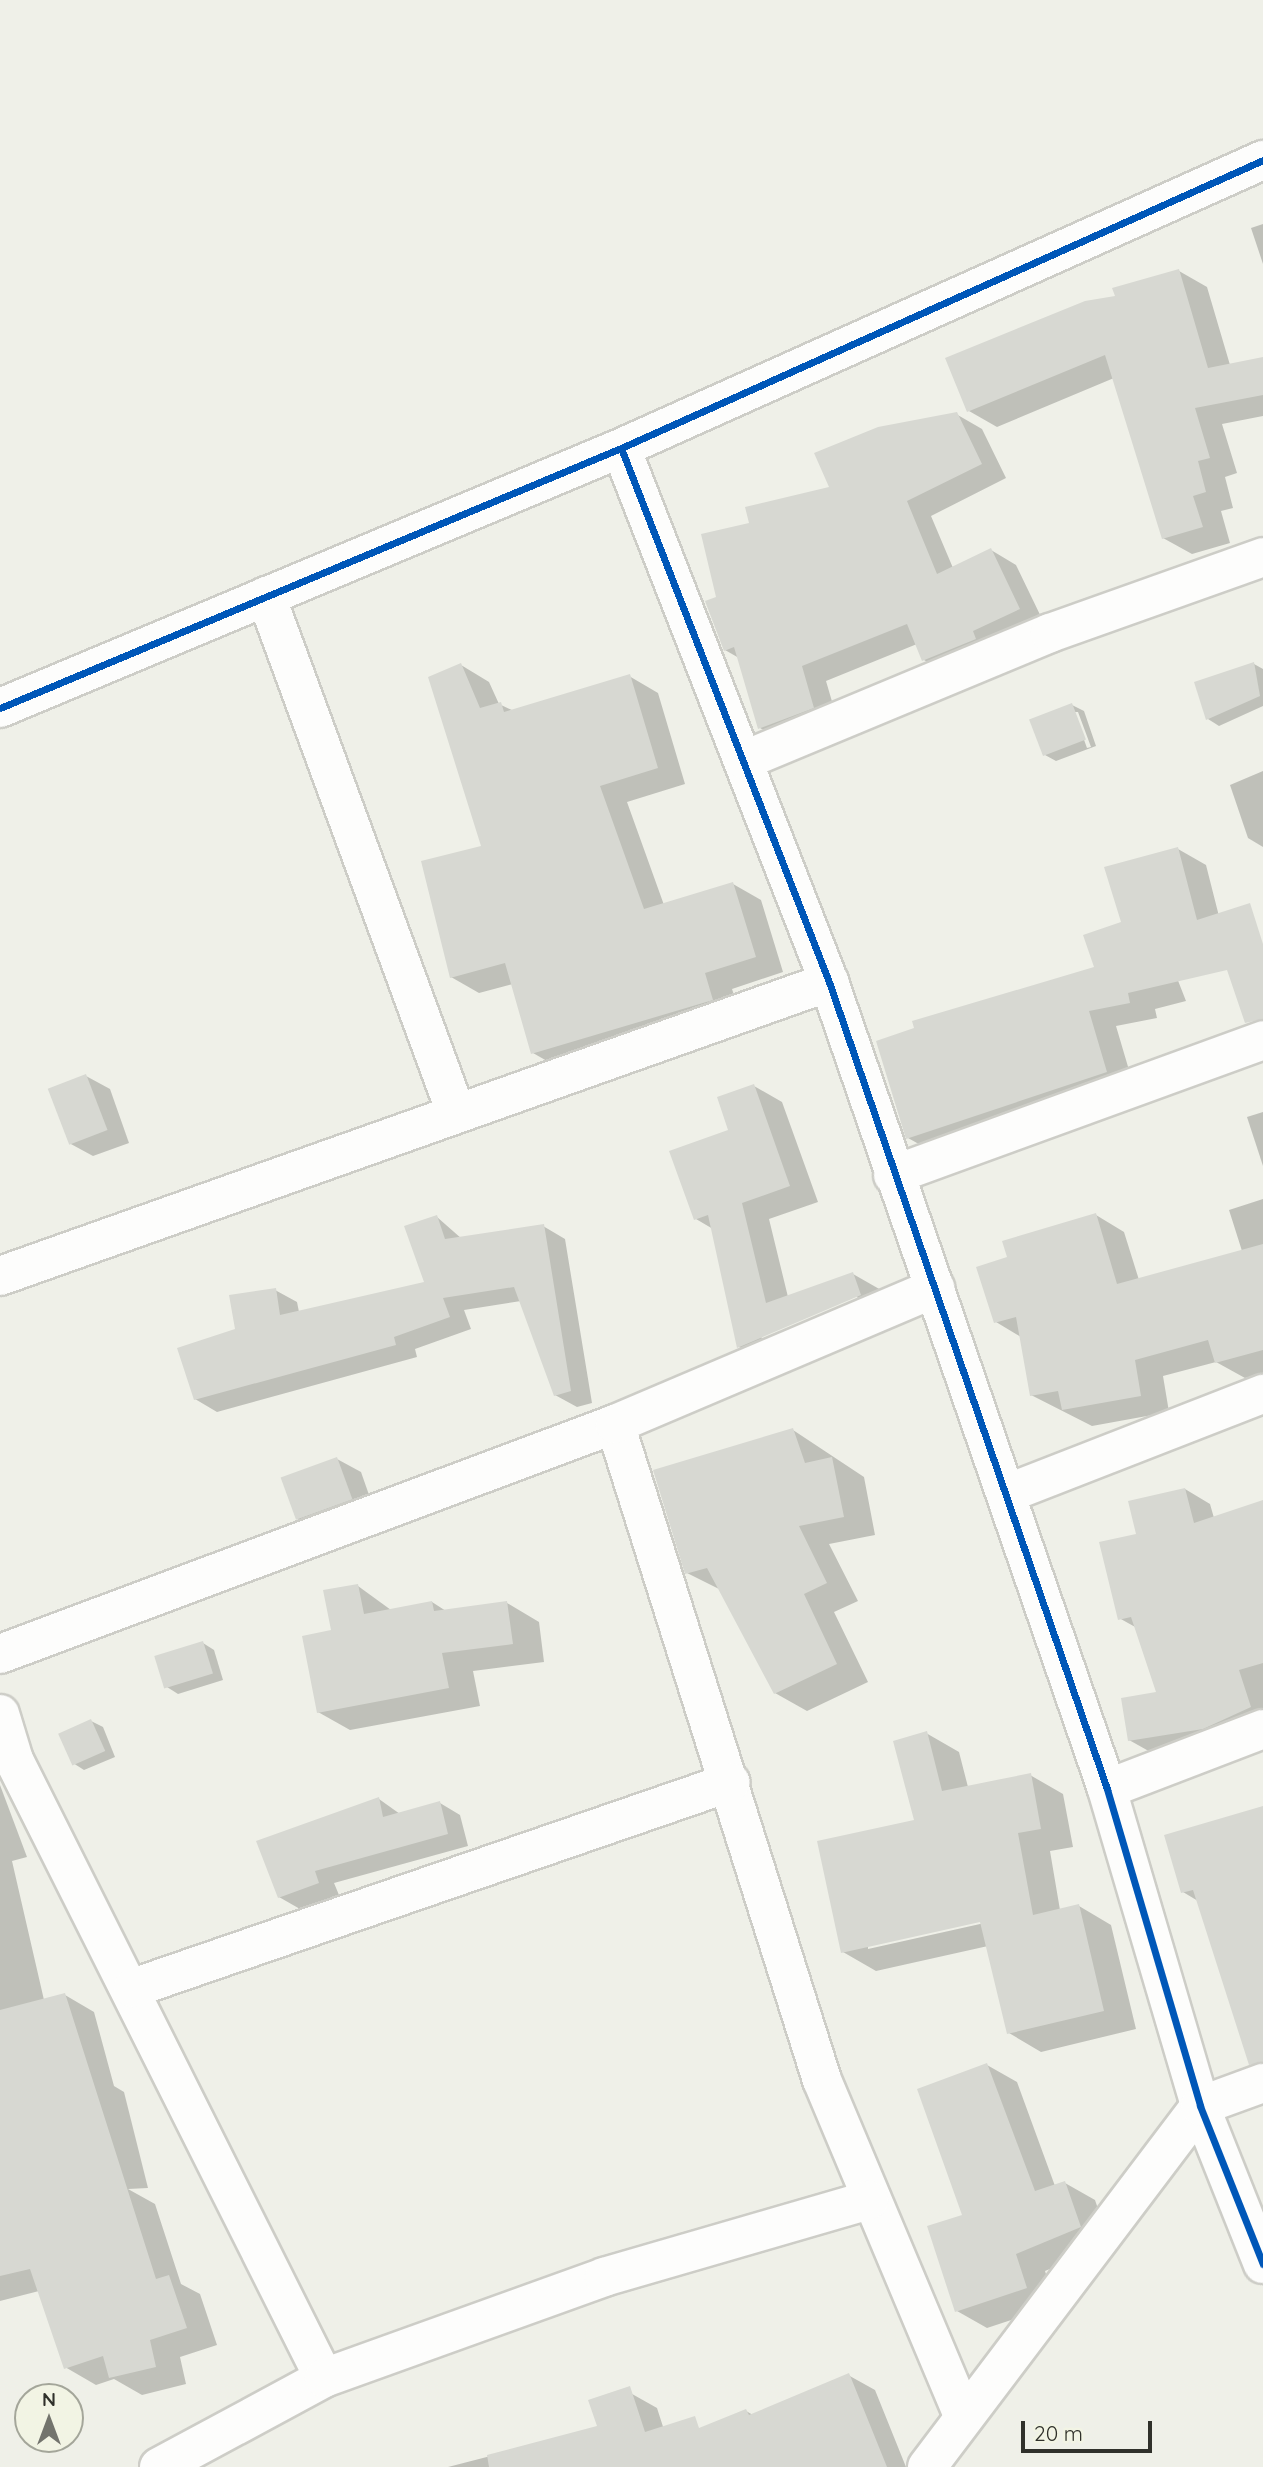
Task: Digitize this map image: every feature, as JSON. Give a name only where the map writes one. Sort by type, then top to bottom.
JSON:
[{"type":"street","points":[[0,708],[621,447],[1263,160]]},
{"type":"street","points":[[621,447],[745,760],[829,982],[893,1175],[935,1288],[1107,1789],[1200,2106],[1263,2264]]},
{"type":"street","points":[[745,760],[1050,634],[1263,557]]},
{"type":"street","points":[[266,596],[455,1111]]},
{"type":"street","points":[[0,1276],[455,1111],[829,982]]},
{"type":"street","points":[[893,1175],[1263,1040]]},
{"type":"street","points":[[0,1654],[615,1424],[935,1288]]},
{"type":"street","points":[[1006,1494],[1263,1394]]},
{"type":"street","points":[[615,1424],[730,1782],[821,2080],[869,2200],[964,2417]]},
{"type":"street","points":[[0,1714],[14,1760],[133,1988],[324,2378]]},
{"type":"street","points":[[1107,1789],[1263,1729]]},
{"type":"street","points":[[133,1988],[730,1782]]},
{"type":"street","points":[[928,2467],[1200,2106],[1263,2083]]},
{"type":"street","points":[[159,2467],[324,2378],[604,2277],[869,2200]]},
{"type":"building","points":[[1179,269],[1208,368],[1263,357],[1263,395],[1195,408],[1210,458],[1198,461],[1206,492],[1193,496],[1203,527],[1162,539],[1105,355],[967,412],[945,358],[1085,301],[1115,296],[1112,288]]},
{"type":"building","points":[[957,412],[982,464],[907,501],[937,574],[991,548],[1020,609],[973,631],[976,639],[922,661],[907,624],[802,666],[814,708],[758,729],[734,647],[724,651],[705,601],[716,597],[701,534],[749,523],[745,507],[829,487],[814,453],[878,427]]},
{"type":"building","points":[[1254,662],[1260,696],[1206,720],[1194,682]]},
{"type":"building","points":[[461,663],[480,708],[501,702],[504,712],[630,674],[658,768],[600,786],[644,909],[733,882],[756,957],[705,973],[713,1000],[531,1054],[505,963],[450,978],[421,861],[481,846],[428,677]]},
{"type":"building","points":[[1072,703],[1086,739],[1043,756],[1029,719]]},
{"type":"building","points":[[1178,847],[1197,920],[1250,903],[1263,944],[1263,1019],[1245,1023],[1227,970],[1128,993],[1130,1003],[1089,1011],[1107,1072],[906,1139],[876,1041],[914,1028],[912,1021],[1094,967],[1083,935],[1121,922],[1104,867]]},
{"type":"building","points":[[86,1074],[108,1130],[69,1145],[48,1089]]},
{"type":"building","points":[[754,1084],[790,1186],[742,1203],[766,1303],[853,1272],[861,1295],[737,1348],[708,1215],[694,1220],[669,1151],[728,1130],[717,1097]]},
{"type":"building","points":[[1096,1213],[1117,1284],[1263,1244],[1263,1350],[1215,1363],[1208,1340],[1135,1360],[1141,1396],[1062,1410],[1058,1391],[1030,1396],[1016,1317],[994,1323],[976,1267],[1007,1257],[1002,1241]]},
{"type":"building","points":[[437,1215],[445,1239],[544,1224],[571,1391],[554,1396],[514,1287],[443,1298],[450,1317],[394,1337],[396,1345],[194,1400],[177,1348],[235,1329],[229,1295],[276,1288],[280,1315],[424,1282],[404,1226]]},
{"type":"building","points":[[793,1428],[805,1463],[832,1457],[844,1517],[799,1526],[827,1583],[804,1594],[837,1664],[774,1694],[707,1568],[685,1574],[653,1470]]},
{"type":"building","points":[[337,1457],[352,1499],[296,1520],[281,1478]]},
{"type":"building","points":[[1185,1488],[1194,1523],[1263,1500],[1263,1663],[1239,1670],[1251,1707],[1203,1729],[1128,1741],[1121,1698],[1156,1692],[1131,1617],[1118,1620],[1099,1542],[1136,1534],[1128,1501]]},
{"type":"building","points":[[358,1584],[364,1614],[432,1601],[434,1611],[507,1601],[513,1644],[442,1653],[449,1688],[317,1713],[302,1636],[331,1630],[323,1590]]},
{"type":"building","points":[[203,1641],[213,1674],[164,1688],[154,1656]]},
{"type":"building","points":[[91,1719],[105,1751],[72,1766],[58,1734]]},
{"type":"building","points":[[927,1731],[942,1791],[1031,1773],[1041,1829],[1018,1833],[1033,1915],[1079,1904],[1104,2011],[1007,2034],[980,1922],[841,1953],[817,1841],[914,1820],[893,1741]]},
{"type":"building","points":[[379,1797],[383,1817],[440,1801],[448,1834],[315,1871],[319,1883],[278,1898],[256,1841]]},
{"type":"building","points":[[1263,1806],[1263,2062],[1249,2065],[1193,1890],[1181,1893],[1164,1835]]},
{"type":"building","points":[[65,1993],[156,2279],[169,2275],[187,2328],[150,2340],[156,2367],[109,2378],[103,2356],[64,2369],[30,2269],[0,2276],[0,2010]]},
{"type":"building","points":[[987,2063],[1035,2191],[1065,2181],[1081,2227],[1016,2254],[1027,2288],[955,2312],[927,2226],[962,2215],[917,2089]]},
{"type":"building","points":[[849,2373],[887,2467],[489,2467],[487,2455],[597,2426],[588,2400],[630,2386],[645,2432],[695,2416],[699,2428],[746,2409],[749,2415]]},
{"type":"cycle path","points":[[0,708],[621,448],[1263,160]]},
{"type":"cycle path","points":[[621,448],[829,982],[1107,1789],[1200,2106],[1263,2264]]}]
